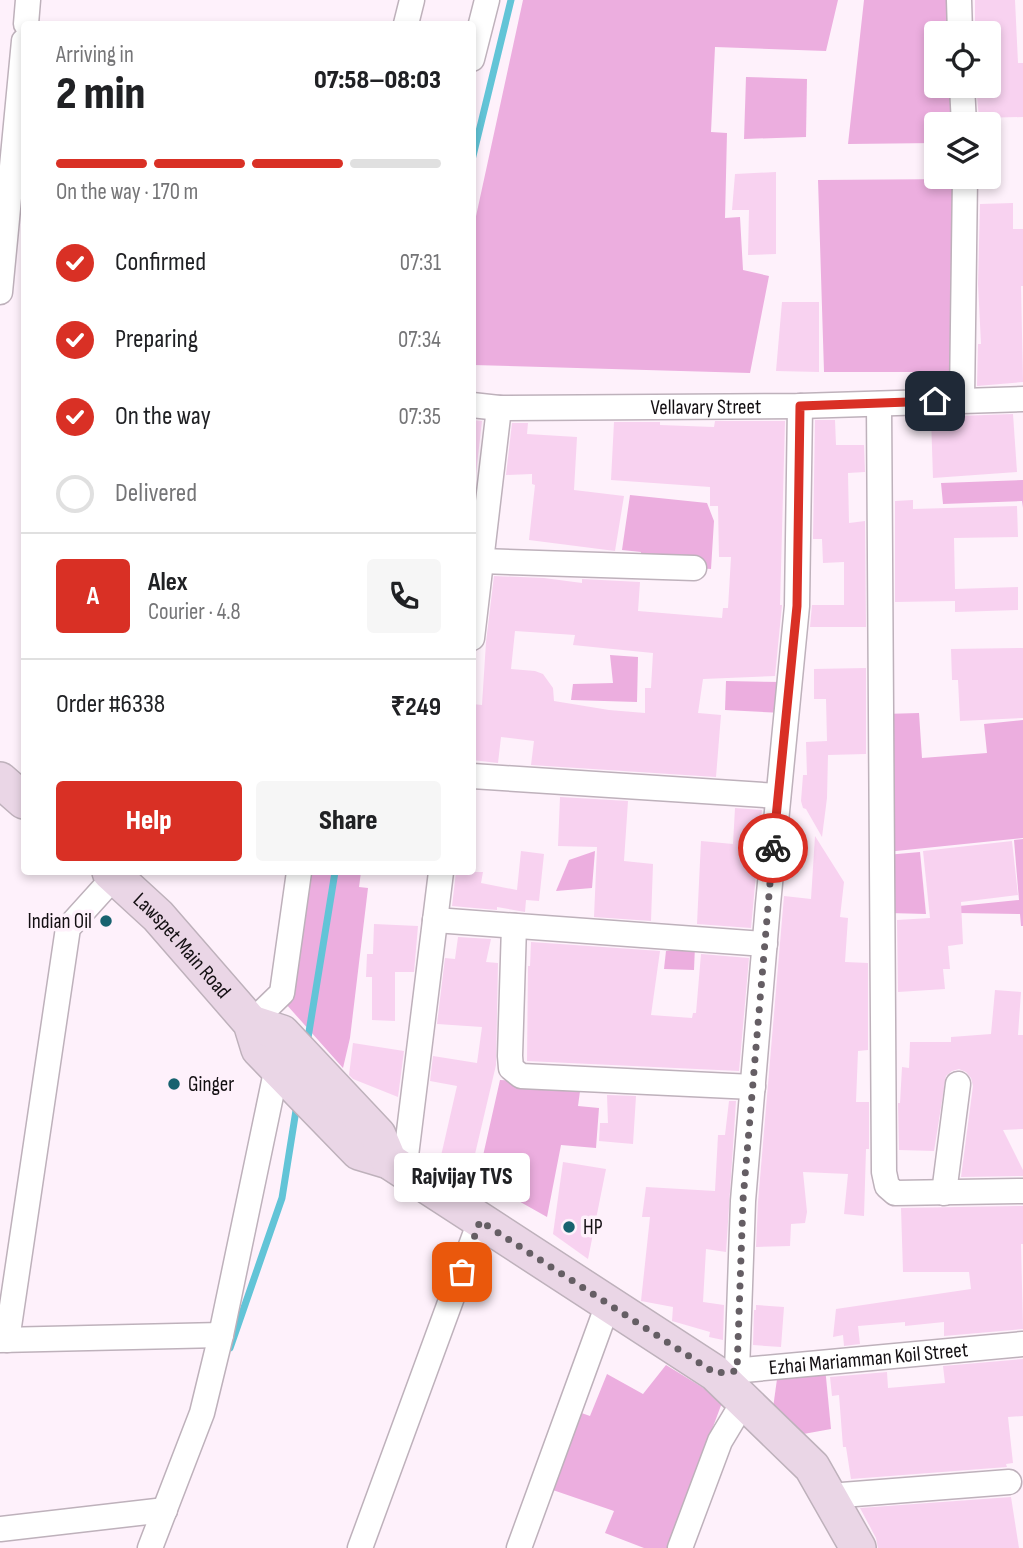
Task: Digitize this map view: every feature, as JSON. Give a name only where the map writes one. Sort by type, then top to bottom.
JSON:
[{"type":"street","points":[[26,21],[28,0]]},
{"type":"street","points":[[407,21],[412,0]]},
{"type":"street","points":[[476,43],[487,0]]},
{"type":"street","points":[[959,0],[960,21]]},
{"type":"street","points":[[0,292],[15,80],[21,54]]},
{"type":"street","points":[[962,400],[965,189]]},
{"type":"street","name":"Vellavary Street","points":[[476,405],[499,408],[800,406],[1023,399]]},
{"type":"street","points":[[880,404],[884,1172],[887,1185],[895,1193],[1023,1191]]},
{"type":"street","points":[[680,1548],[720,1441],[732,1382],[743,1200],[797,606],[800,406]]},
{"type":"street","points":[[476,604],[499,408]]},
{"type":"street","points":[[481,561],[694,568]]},
{"type":"street","points":[[476,776],[778,796]]},
{"type":"street","points":[[0,780],[21,798]]},
{"type":"street","points":[[112,875],[68,928],[4,1340],[221,1335]]},
{"type":"street","name":"Lawspet Main Road","points":[[114,875],[158,916],[251,1023]]},
{"type":"street","points":[[251,1023],[282,993],[299,875]]},
{"type":"street","points":[[397,1166],[441,875]]},
{"type":"street","points":[[435,920],[765,944]]},
{"type":"street","points":[[514,926],[510,1056],[511,1068],[521,1076],[753,1087]]},
{"type":"street","points":[[251,1023],[259,1049],[359,1152],[397,1166],[732,1382],[812,1467],[829,1496],[850,1543]]},
{"type":"street","points":[[251,1023],[282,1033],[378,1135],[397,1166]]},
{"type":"street","points":[[150,1548],[202,1413],[277,1067]]},
{"type":"street","points":[[944,1193],[958,1084]]},
{"type":"street","points":[[360,1548],[480,1221]]},
{"type":"street","points":[[519,1548],[608,1304]]},
{"type":"street","name":"Ezhai Mariamman Koil Street","points":[[732,1382],[1023,1344]]},
{"type":"street","points":[[829,1496],[1009,1482]]},
{"type":"street","points":[[0,1529],[165,1510]]},
{"type":"shaded area","points":[[523,0],[838,0],[826,51],[715,47],[711,132],[727,133],[725,218],[740,217],[743,270],[769,276],[750,373],[476,365],[476,216]]},
{"type":"shaded area","points":[[864,0],[949,0],[949,21],[924,21],[924,98],[951,98],[952,112],[924,112],[924,143],[848,144]]},
{"type":"shaded area","points":[[746,77],[807,79],[806,137],[744,139]]},
{"type":"shaded area","points":[[924,179],[924,189],[957,189],[957,372],[824,372],[818,180]]},
{"type":"shaded area","points":[[1023,480],[1023,508],[1022,501],[943,504],[941,483]]},
{"type":"shaded area","points":[[630,495],[707,503],[714,521],[711,569],[641,564],[641,552],[622,550]]},
{"type":"shaded area","points":[[610,655],[638,657],[637,702],[571,700],[573,684],[613,683]]},
{"type":"shaded area","points":[[726,681],[783,682],[783,713],[725,710]]},
{"type":"shaded area","points":[[919,713],[922,758],[987,753],[984,724],[1023,720],[1023,838],[886,852],[884,714]]},
{"type":"shaded area","points":[[1023,839],[1023,926],[1020,914],[959,913],[959,906],[1019,900],[1014,840]]},
{"type":"shaded area","points":[[595,851],[592,888],[556,891],[569,860]]},
{"type":"shaded area","points":[[920,852],[926,914],[889,913],[886,855]]},
{"type":"shaded area","points":[[307,875],[361,875],[359,887],[368,888],[350,1038],[343,1068],[286,1004]]},
{"type":"shaded area","points":[[695,946],[694,970],[664,969],[666,951]]},
{"type":"shaded area","points":[[500,1080],[581,1084],[578,1106],[599,1108],[596,1148],[561,1145],[547,1217],[478,1178]]},
{"type":"shaded area","points":[[666,1365],[723,1400],[668,1548],[644,1548],[605,1533],[614,1511],[547,1488],[573,1410],[590,1416],[607,1374],[643,1394]]},
{"type":"shaded area","points":[[825,1367],[831,1429],[798,1435],[773,1408],[778,1372]]},
{"type":"building","points":[[975,0],[1015,0],[1018,63],[1023,63],[1023,117],[1001,118],[1001,112],[978,112],[977,98],[1001,98],[1001,21],[975,21]]},
{"type":"building","points":[[776,172],[776,254],[748,255],[749,210],[732,210],[735,174]]},
{"type":"building","points":[[1013,203],[1013,229],[1023,229],[1023,382],[977,386],[978,344],[981,344],[978,284],[980,204]]},
{"type":"building","points":[[782,302],[819,302],[819,372],[776,371]]},
{"type":"building","points":[[1013,414],[1017,472],[933,478],[931,417]]},
{"type":"building","points":[[476,420],[482,421],[476,474]]},
{"type":"building","points":[[815,420],[835,420],[836,445],[864,445],[865,472],[848,473],[849,523],[865,521],[866,627],[810,627],[812,605],[844,605],[844,562],[823,563],[822,539],[813,539]]},
{"type":"building","points":[[715,421],[785,421],[782,605],[775,676],[703,679],[698,713],[721,715],[716,777],[531,765],[534,741],[501,737],[498,763],[476,760],[476,704],[482,705],[494,576],[582,583],[582,579],[640,582],[638,611],[722,618],[723,608],[728,608],[731,557],[719,557],[718,506],[710,506],[710,487],[611,480],[614,422],[660,422],[660,425],[714,427]],"holes":[[[515,631],[575,635],[573,645],[653,653],[651,688],[645,688],[645,713],[554,701],[553,688],[543,674],[511,669]]]},
{"type":"building","points":[[512,423],[528,423],[527,434],[577,437],[574,490],[624,496],[615,551],[529,540],[535,485],[532,484],[532,474],[506,475]]},
{"type":"building","points":[[913,500],[913,509],[1017,506],[1018,537],[954,538],[955,589],[1018,587],[1018,610],[955,612],[955,601],[895,602],[895,501]]},
{"type":"building","points":[[1023,648],[1023,718],[960,721],[958,680],[952,680],[951,649]]},
{"type":"building","points":[[866,668],[866,754],[828,755],[827,798],[822,837],[801,801],[803,775],[807,775],[806,742],[827,741],[826,699],[814,699],[814,669]]},
{"type":"building","points":[[560,797],[628,801],[624,861],[653,864],[651,921],[594,917],[597,847],[558,846]]},
{"type":"building","points":[[735,808],[762,810],[751,928],[697,924],[701,841],[733,844]]},
{"type":"building","points":[[815,836],[844,882],[840,917],[848,918],[845,962],[868,963],[868,1050],[858,1051],[856,1102],[869,1102],[864,1216],[844,1214],[848,1174],[803,1172],[807,1212],[805,1223],[791,1224],[790,1246],[756,1247],[784,896],[811,899]]},
{"type":"building","points":[[1012,841],[1018,895],[961,902],[963,944],[948,946],[950,969],[943,969],[945,989],[898,992],[897,920],[930,918],[923,851]]},
{"type":"building","points":[[521,851],[544,854],[539,901],[526,900],[525,912],[497,907],[497,910],[452,906],[456,875],[476,875],[476,872],[483,872],[481,883],[517,890]]},
{"type":"building","points":[[374,924],[418,926],[414,972],[395,972],[395,1021],[372,1020],[372,977],[366,977],[367,954],[373,954]]},
{"type":"building","points":[[458,937],[491,939],[486,962],[498,963],[496,1065],[467,1188],[438,1169],[457,1086],[430,1081],[433,1056],[477,1063],[482,1027],[437,1024],[445,958],[455,959]]},
{"type":"building","points":[[531,942],[660,951],[651,1015],[692,1018],[693,1013],[696,1013],[701,954],[749,958],[739,1071],[527,1061],[528,966]]},
{"type":"building","points":[[995,990],[1021,992],[1018,1035],[1023,1035],[1023,1129],[1003,1130],[1023,1170],[1023,1176],[961,1177],[973,1086],[971,1078],[959,1069],[946,1076],[934,1151],[899,1150],[898,1103],[902,1067],[909,1068],[910,1042],[951,1042],[951,1037],[991,1034]]},
{"type":"building","points":[[353,1043],[404,1051],[398,1097],[349,1075]]},
{"type":"building","points":[[607,1095],[636,1096],[633,1144],[599,1141],[600,1123],[608,1123]]},
{"type":"building","points":[[729,1101],[736,1101],[726,1252],[706,1249],[703,1302],[724,1305],[723,1340],[709,1337],[710,1332],[672,1321],[673,1307],[641,1301],[650,1217],[642,1217],[646,1187],[715,1191],[718,1135],[725,1135]]},
{"type":"building","points":[[563,1162],[606,1169],[588,1259],[553,1234]]},
{"type":"building","points":[[1023,1206],[1023,1329],[944,1336],[944,1322],[905,1326],[905,1322],[858,1326],[860,1344],[844,1346],[843,1335],[833,1337],[836,1309],[971,1289],[969,1272],[903,1272],[901,1208]]},
{"type":"building","points":[[756,1305],[784,1307],[781,1347],[753,1345]]},
{"type":"building","points":[[1023,1359],[1023,1416],[1008,1417],[1013,1463],[1006,1464],[1007,1467],[851,1479],[846,1447],[843,1447],[839,1395],[832,1396],[830,1377],[887,1372],[888,1388],[945,1383],[943,1366]]},
{"type":"building","points":[[1011,1497],[1019,1548],[878,1548],[876,1538],[860,1508]]},
{"type":"waterway","points":[[476,144],[511,0]]},
{"type":"waterway","points":[[307,1044],[335,875]]},
{"type":"waterway","points":[[230,1348],[282,1198],[297,1104]]},
{"type":"way so far","points":[[462,1272],[480,1221],[715,1373],[737,1371],[743,1200],[773,848]]},
{"type":"place","name":"Indian Oil","points":[[106,921]]},
{"type":"place","name":"Ginger","points":[[174,1084]]},
{"type":"place","name":"HP","points":[[569,1227]]},
{"type":"place","name":"Rajvijay TVS","points":[[462,1272]]},
{"type":"route","points":[[773,848],[797,606],[800,406],[935,401]]}]
